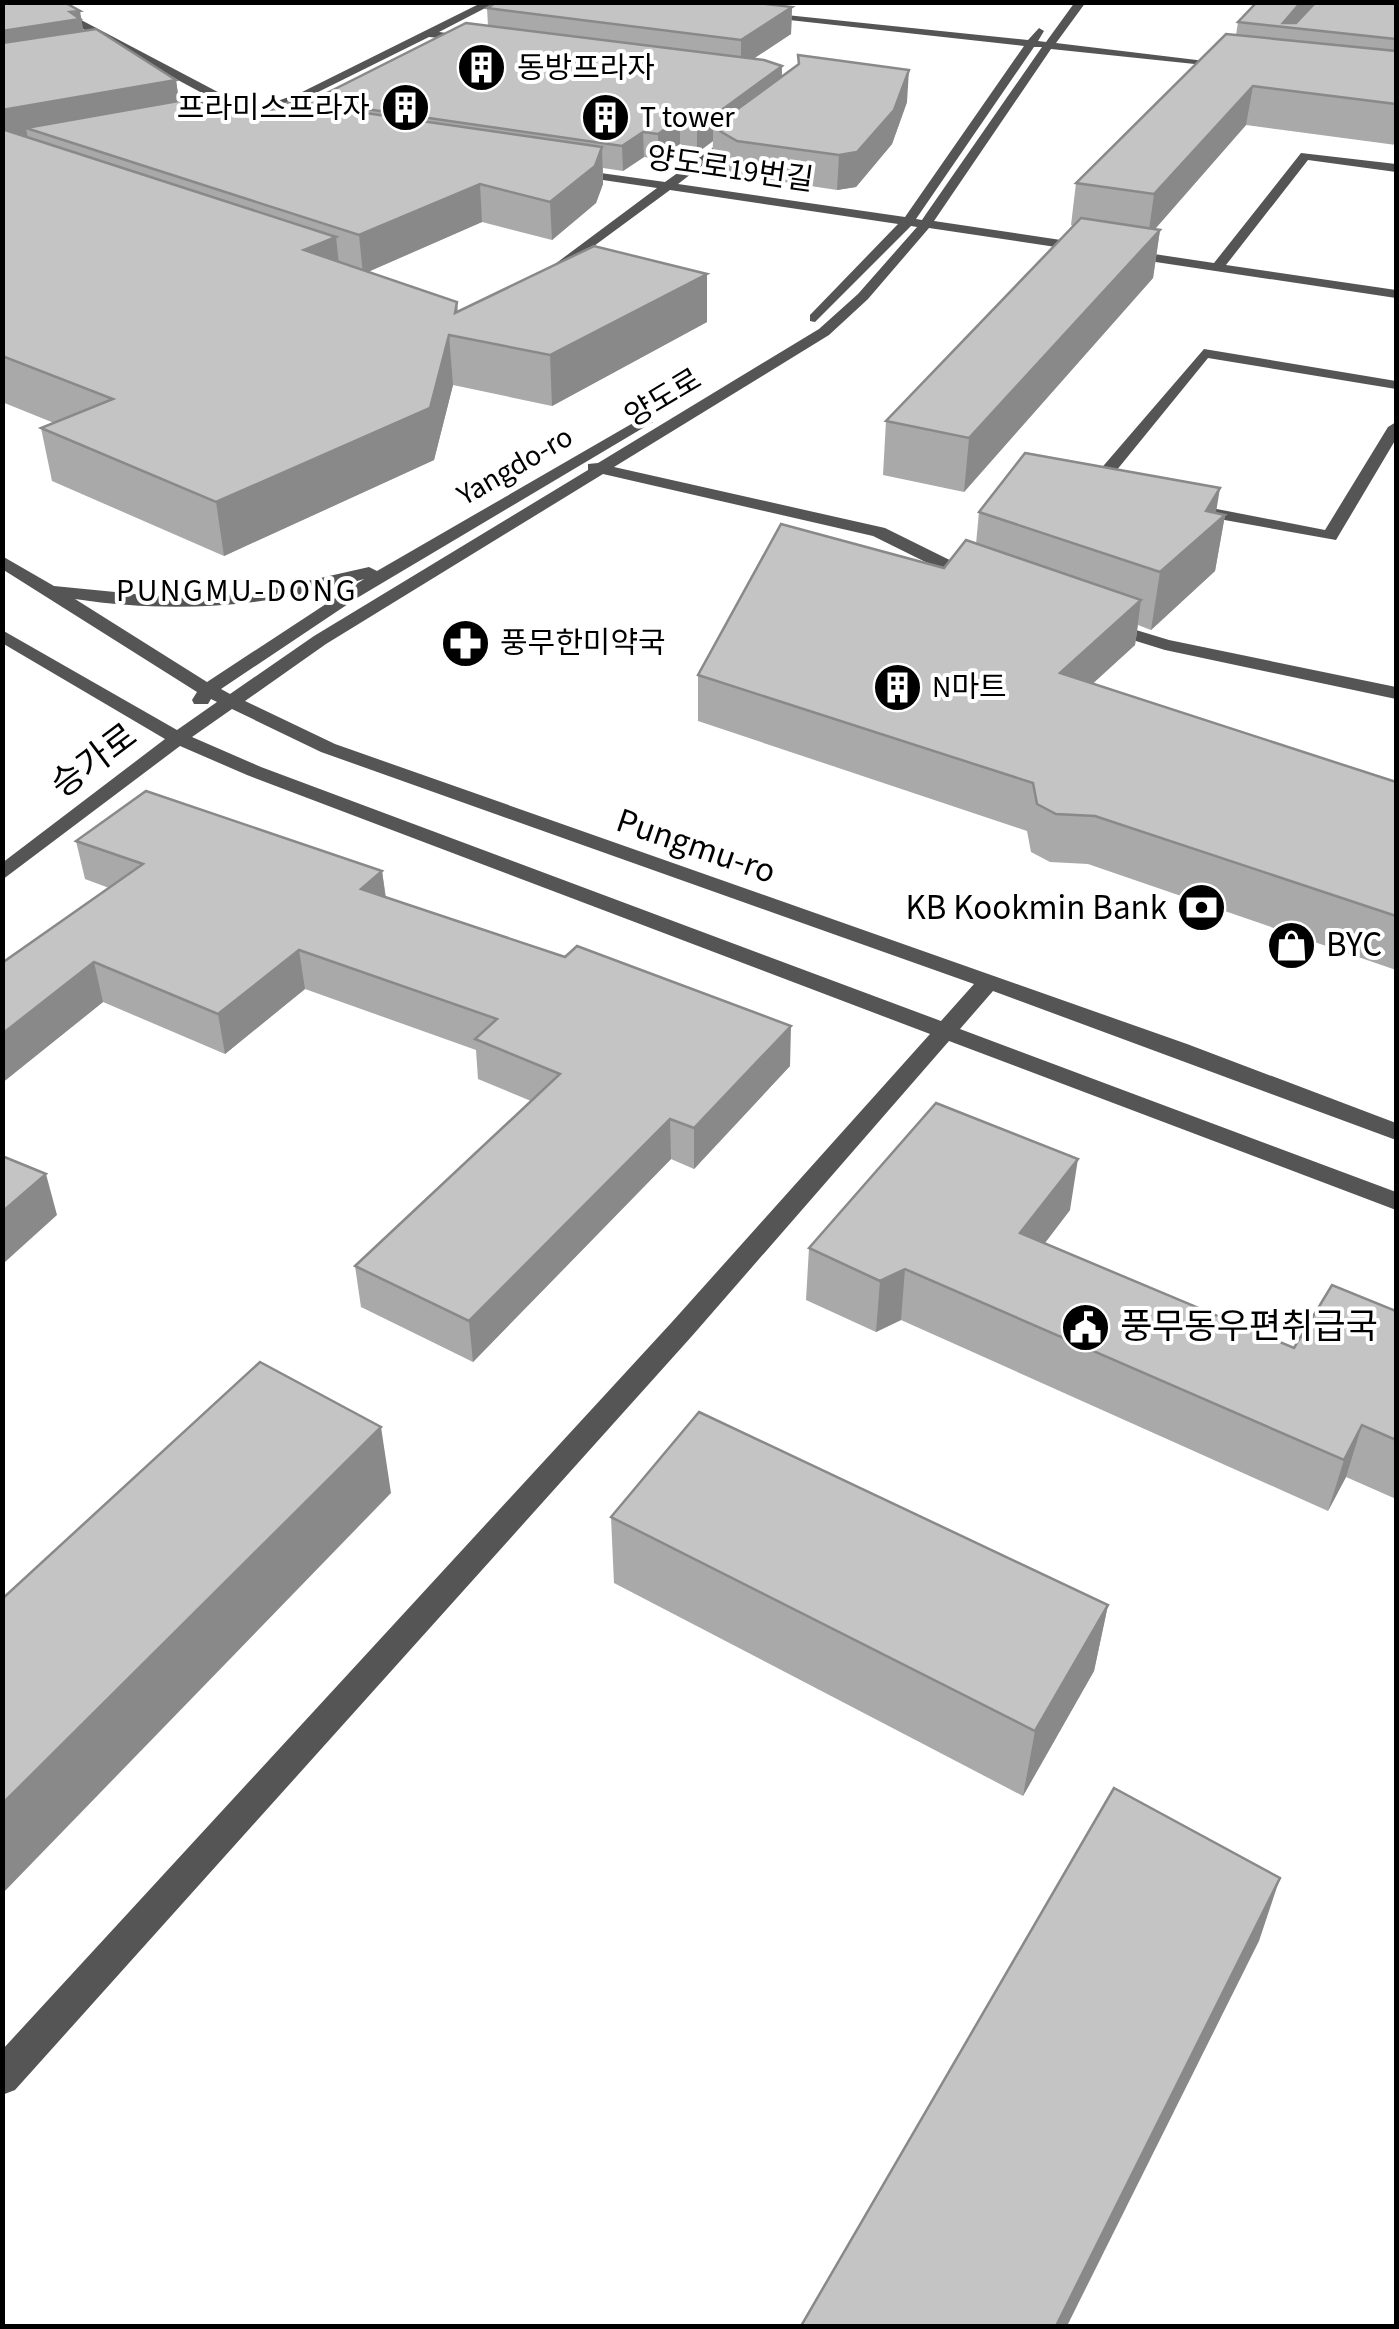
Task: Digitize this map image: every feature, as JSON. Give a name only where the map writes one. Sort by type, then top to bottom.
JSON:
[{"type":"street","points":[[38,2],[251,116],[275,125]]},
{"type":"street","points":[[232,120],[251,116],[492,2]]},
{"type":"street","name":"Yangdo-ro","points":[[178,738],[207,690],[412,558],[805,326],[846,290],[909,220],[1026,46],[1061,2]]},
{"type":"street","name":"양도로","points":[[178,738],[401,587],[824,332],[855,307],[929,222],[1048,44],[1081,2]]},
{"type":"street","points":[[742,12],[1246,67]]},
{"type":"street","points":[[430,34],[487,41]]},
{"type":"street","points":[[120,59],[139,56]]},
{"type":"street","points":[[549,275],[753,122]]},
{"type":"street","points":[[1218,266],[1305,156],[1396,168]]},
{"type":"street","name":"양도로19번길","points":[[550,168],[1396,294]]},
{"type":"street","points":[[1111,493],[1092,489],[1204,353],[1396,385]]},
{"type":"street","points":[[1166,504],[1330,536],[1396,427]]},
{"type":"street","points":[[575,463],[879,532],[990,586]]},
{"type":"street","points":[[40,588],[128,603],[204,606],[295,594],[412,558]]},
{"type":"street","name":"Pungmu-ro","points":[[2,561],[207,690],[328,748],[1396,1132]]},
{"type":"street","points":[[1078,616],[1165,646],[1396,693]]},
{"type":"street","points":[[2,635],[178,738],[349,808],[1396,1200]]},
{"type":"street","name":"승가로","points":[[2,874],[178,738]]},
{"type":"street","points":[[2,2077],[682,1329],[988,983]]},
{"type":"building","points":[[2,2],[64,2],[80,11],[70,12],[80,19],[2,31]]},
{"type":"building","points":[[497,2],[749,2],[792,7],[741,40],[487,8]]},
{"type":"building","points":[[1257,2],[1301,2],[1283,23],[1296,23],[1316,2],[1396,3],[1396,39],[1238,22]]},
{"type":"building","points":[[466,23],[764,60],[782,66],[697,128],[680,119],[658,134],[643,132],[622,146],[311,101]]},
{"type":"building","points":[[96,29],[176,80],[2,110],[2,43]]},
{"type":"building","points":[[1226,34],[1396,51],[1396,104],[1253,86],[1154,194],[1076,183]]},
{"type":"building","points":[[798,55],[909,70],[894,110],[857,152],[839,155],[737,141],[713,127],[799,64]]},
{"type":"building","points":[[195,98],[214,110],[234,107],[267,112],[289,102],[602,147],[595,166],[550,202],[480,184],[359,235],[26,128]]},
{"type":"building","points":[[2,129],[336,237],[304,250],[457,302],[455,313],[594,246],[707,274],[550,355],[449,335],[430,408],[216,502],[41,428],[113,399],[2,356]]},
{"type":"building","points":[[1081,218],[1160,230],[969,438],[886,421]]},
{"type":"building","points":[[1025,453],[1220,488],[1206,511],[1225,515],[1160,572],[979,512]]},
{"type":"building","points":[[781,524],[944,568],[966,540],[1141,600],[1060,673],[1396,782],[1396,916],[1095,816],[1056,814],[1037,804],[1033,783],[698,675]]},
{"type":"building","points":[[146,791],[382,871],[361,889],[565,957],[577,946],[791,1026],[694,1128],[670,1119],[469,1321],[355,1266],[560,1074],[475,1039],[497,1019],[299,950],[218,1014],[94,962],[2,1034],[2,963],[143,864],[76,841]]},
{"type":"building","points":[[936,1103],[1078,1159],[1020,1233],[1294,1348],[1332,1285],[1396,1311],[1396,1440],[1362,1425],[1344,1460],[905,1269],[880,1281],[809,1248]]},
{"type":"building","points":[[2,1156],[46,1174],[2,1212]]},
{"type":"building","points":[[260,1362],[381,1427],[2,1804],[2,1599]]},
{"type":"building","points":[[699,1412],[1108,1605],[1035,1731],[611,1517]]},
{"type":"building","points":[[1114,1788],[1280,1878],[1056,2326],[801,2326]]},
{"type":"place","name":"동방프라자","points":[[482,68]]},
{"type":"place","name":"프라미스프라자","points":[[405,108]]},
{"type":"place","name":"T tower","points":[[605,117]]},
{"type":"place","name":"풍무한미약국","points":[[465,643]]},
{"type":"place","name":"N마트","points":[[897,687]]},
{"type":"place","name":"KB Kookmin Bank","points":[[1202,908]]},
{"type":"place","name":"BYC","points":[[1291,945]]},
{"type":"place","name":"풍무동우편취급국","points":[[1085,1327]]},
{"type":"district","name":"PUNGMU-DONG","points":[[237,591]]}]
